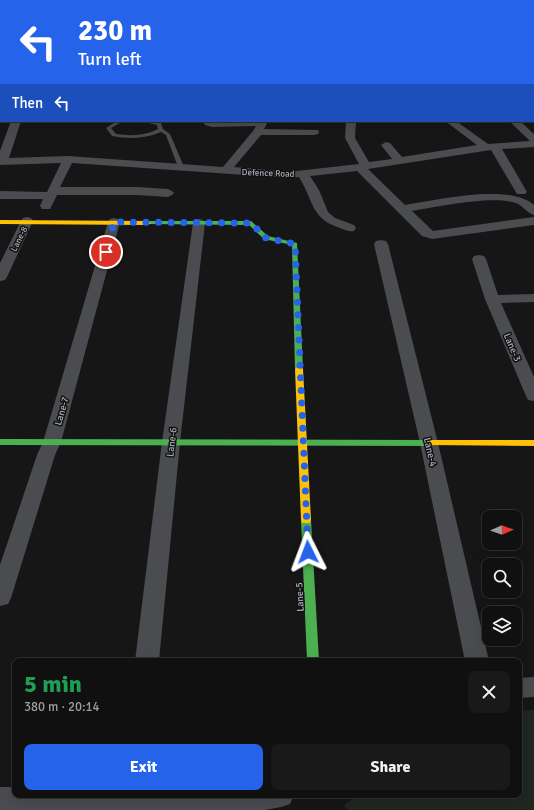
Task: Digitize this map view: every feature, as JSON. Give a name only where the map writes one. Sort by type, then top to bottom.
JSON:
[{"type":"street","points":[[311,0],[320,0]]},
{"type":"street","points":[[1,162],[16,122]]},
{"type":"street","points":[[208,122],[212,124],[261,125],[314,132]]},
{"type":"street","points":[[351,122],[350,138],[363,166],[427,233],[432,235],[534,221]]},
{"type":"street","points":[[452,122],[490,147],[521,192]]},
{"type":"street","points":[[515,122],[534,139]]},
{"type":"street","points":[[226,170],[261,125]]},
{"type":"street","points":[[8,140],[27,160]]},
{"type":"street","name":"Defence Road","points":[[1,162],[68,159],[107,160],[288,175],[400,161],[490,147],[534,144]]},
{"type":"street","points":[[386,145],[400,161]]},
{"type":"street","points":[[50,198],[68,159]]},
{"type":"street","points":[[303,174],[326,217],[350,228]]},
{"type":"street","points":[[0,194],[50,198],[137,191],[168,193]]},
{"type":"street","points":[[403,209],[479,198],[509,198],[520,200],[534,211]]},
{"type":"street","name":"Lane-8","points":[[0,277],[27,221]]},
{"type":"street","points":[[0,222],[199,223]]},
{"type":"street","name":"Lane-7","points":[[0,598],[46,455],[52,442],[114,222]]},
{"type":"street","name":"Lane-5","points":[[199,223],[251,223],[266,238],[295,244],[302,442],[313,658]]},
{"type":"street","name":"Lane-6","points":[[147,658],[170,442],[199,223]]},
{"type":"street","name":"Lane-4","points":[[381,244],[429,443],[476,658]]},
{"type":"street","name":"Lane-3","points":[[479,259],[492,299],[534,396]]},
{"type":"street","points":[[492,299],[534,298]]},
{"type":"street","points":[[0,442],[534,443]]},
{"type":"street","points":[[522,688],[534,687]]},
{"type":"street","points":[[0,799],[232,800],[266,798]]},
{"type":"lane","points":[[119,122],[108,128],[114,135],[129,138],[150,135],[161,130]]},
{"type":"lane","points":[[148,122],[159,124],[161,130],[168,134],[181,167]]},
{"type":"shaded area","points":[[534,710],[534,810],[348,810],[344,805],[354,798],[522,798],[522,711]]},
{"type":"traffic: fast","points":[[148,223],[251,223],[266,238],[295,244],[299,369]]},
{"type":"traffic: fast","points":[[0,442],[431,443]]},
{"type":"traffic: fast","points":[[306,520],[313,658]]},
{"type":"traffic: slow","points":[[0,222],[148,223]]},
{"type":"traffic: slow","points":[[299,369],[306,520]]},
{"type":"traffic: slow","points":[[431,443],[534,443]]},
{"type":"route","points":[[106,252],[114,222],[251,223],[266,238],[295,244],[302,442],[308,552]]}]
